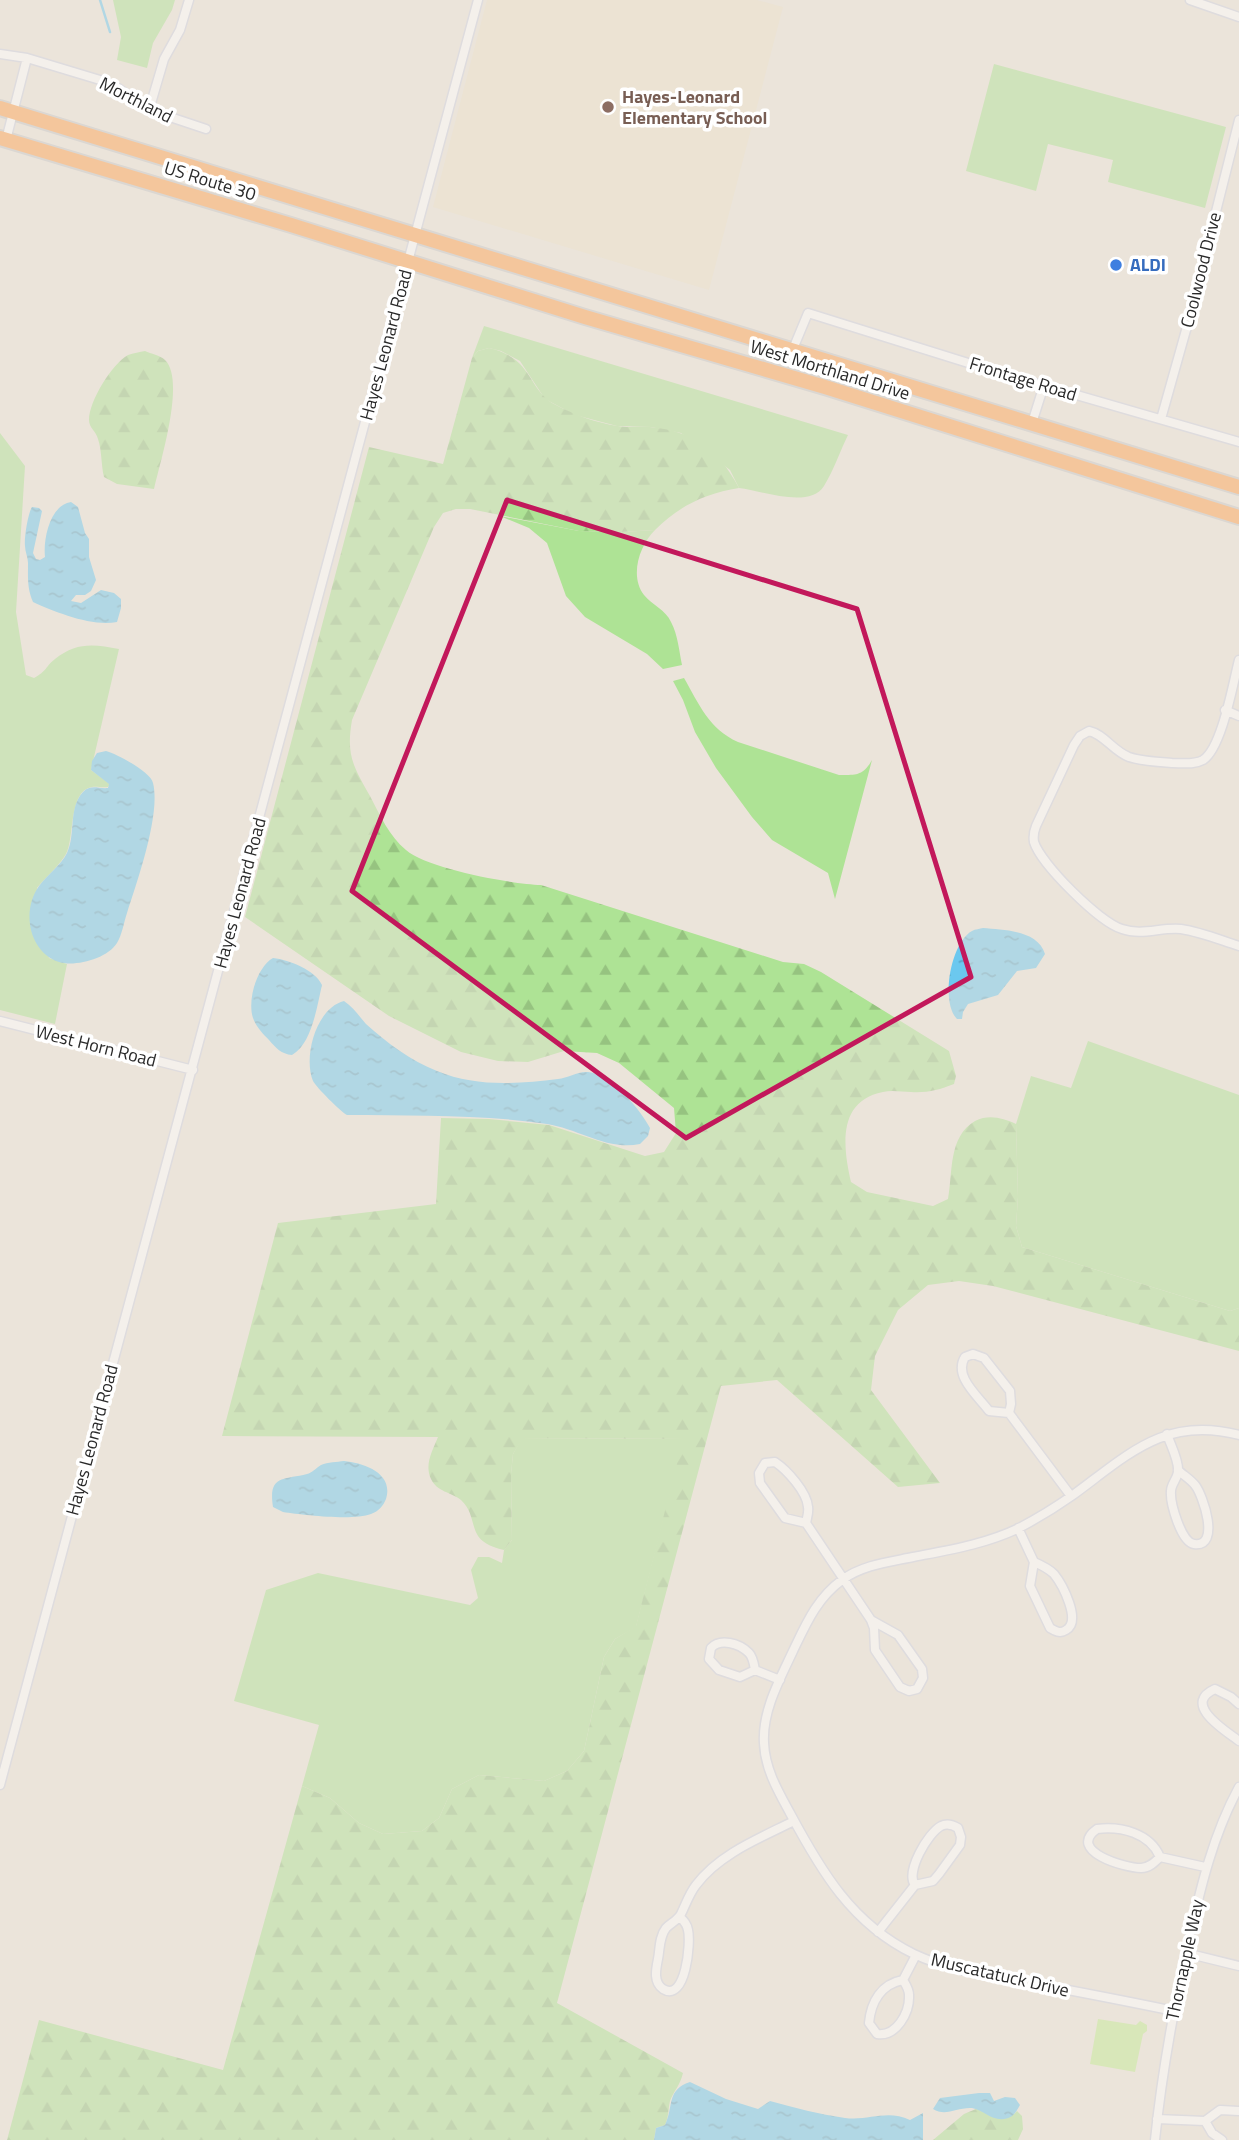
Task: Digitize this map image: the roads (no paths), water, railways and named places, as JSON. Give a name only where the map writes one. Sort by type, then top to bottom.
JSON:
[{"type":"highway","name":"West Morthland Drive","points":[[7,110],[1239,486]]},
{"type":"highway","name":"US Route 30","points":[[3,139],[408,261]]},
{"type":"highway","name":"West Morthland Drive","points":[[408,261],[585,317],[825,387],[1239,517]]},
{"type":"street","points":[[149,110],[164,59],[180,30],[189,0]]},
{"type":"street","name":"Hayes Leonard Road","points":[[0,1785],[478,0]]},
{"type":"street","points":[[1190,0],[1239,17]]},
{"type":"street","name":"Morthland","points":[[0,54],[27,58],[100,80],[118,88],[149,110],[206,129]]},
{"type":"street","points":[[3,139],[7,110],[27,58]]},
{"type":"street","name":"Coolwood Drive","points":[[1161,419],[1239,120]]},
{"type":"street","name":"Frontage Road","points":[[793,349],[808,313],[1239,442]]},
{"type":"street","points":[[1032,423],[1044,385]]},
{"type":"street","points":[[1239,660],[1213,750],[1200,762],[1189,764],[1129,757],[1097,733],[1088,731],[1080,736],[1033,837],[1040,854],[1065,883],[1107,923],[1138,933],[1181,929],[1239,946]]},
{"type":"street","points":[[1225,710],[1239,716]]},
{"type":"street","name":"West Horn Road","points":[[0,1021],[193,1070]]},
{"type":"street","points":[[1009,1413],[989,1411],[961,1374],[965,1357],[973,1354],[984,1357],[1010,1391],[1012,1397],[1009,1413],[1071,1496]]},
{"type":"street","name":"Muscatatuck Drive","points":[[1174,2011],[953,1967],[916,1955],[878,1932],[852,1908],[828,1880],[794,1821],[769,1769],[764,1742],[766,1714],[812,1612],[843,1579],[874,1565],[977,1543],[1018,1528],[1071,1496],[1128,1453],[1167,1434],[1208,1429],[1239,1434]]},
{"type":"street","points":[[1167,1434],[1178,1470],[1199,1492],[1209,1527],[1202,1543],[1192,1544],[1179,1528],[1170,1490],[1178,1470]]},
{"type":"street","points":[[806,1524],[809,1509],[804,1495],[782,1466],[775,1462],[765,1463],[759,1473],[760,1483],[785,1518],[806,1524],[871,1619],[875,1650],[901,1687],[917,1689],[923,1678],[922,1669],[898,1635],[871,1619]]},
{"type":"street","points":[[1018,1528],[1034,1562],[1055,1576],[1073,1613],[1073,1621],[1066,1630],[1060,1632],[1050,1628],[1033,1594],[1030,1580],[1034,1562]]},
{"type":"street","points":[[755,1670],[750,1655],[745,1650],[725,1642],[719,1642],[711,1648],[709,1659],[719,1670],[740,1677],[755,1670],[780,1680]]},
{"type":"street","points":[[1239,1704],[1226,1693],[1215,1689],[1206,1693],[1203,1703],[1210,1719],[1239,1741]]},
{"type":"street","name":"Thornapple Way","points":[[1155,2140],[1164,2064],[1205,1867],[1239,1787]]},
{"type":"street","points":[[680,1917],[689,1936],[683,1978],[677,1989],[670,1991],[657,1983],[656,1973],[664,1930],[680,1917],[696,1885],[718,1862],[794,1821]]},
{"type":"street","points":[[878,1932],[915,1885],[928,1883],[936,1878],[960,1845],[958,1828],[949,1825],[938,1829],[914,1862],[911,1879],[915,1885]]},
{"type":"street","points":[[1160,1857],[1141,1868],[1122,1864],[1096,1855],[1089,1845],[1089,1840],[1097,1829],[1120,1830],[1144,1837],[1153,1844],[1160,1857],[1205,1867]]},
{"type":"street","points":[[1186,1953],[1239,1966]]},
{"type":"street","points":[[903,1980],[909,1991],[909,2000],[903,2017],[894,2030],[883,2035],[877,2034],[869,2023],[875,1999],[888,1985],[903,1980],[916,1955]]},
{"type":"street","points":[[1157,2119],[1205,2121],[1220,2110],[1239,2111]]},
{"type":"street","points":[[1205,2121],[1212,2133],[1223,2140]]},
{"type":"water","points":[[71,502],[78,507],[89,539],[89,557],[96,580],[91,591],[85,595],[76,595],[71,601],[81,603],[101,590],[114,593],[121,599],[117,622],[85,621],[33,602],[25,550],[32,507],[42,511],[33,553],[36,559],[40,560],[45,557],[45,541],[53,516],[64,504]]},
{"type":"water","points":[[106,751],[133,764],[151,779],[155,796],[151,830],[117,943],[106,953],[90,960],[59,962],[49,957],[35,940],[31,930],[30,907],[39,886],[67,853],[78,798],[89,788],[108,788],[109,784],[91,770],[97,753]]},
{"type":"water","points":[[983,928],[1028,936],[1041,946],[1045,954],[1036,968],[1017,971],[998,995],[968,1004],[962,1019],[957,1019],[949,1000],[950,973],[954,959],[965,937],[973,930]]},
{"type":"water","points":[[273,958],[301,967],[314,975],[322,985],[309,1034],[299,1050],[292,1055],[279,1050],[264,1035],[251,1011],[252,993],[258,976]]},
{"type":"water","points":[[344,1001],[366,1024],[399,1050],[427,1067],[451,1076],[481,1082],[512,1083],[558,1079],[584,1072],[597,1074],[632,1102],[650,1128],[648,1136],[640,1144],[616,1145],[559,1127],[522,1121],[447,1116],[347,1115],[313,1081],[310,1071],[311,1047],[319,1023],[334,1005]]},
{"type":"water","points":[[344,1461],[376,1471],[386,1482],[386,1499],[376,1511],[363,1516],[328,1517],[283,1512],[273,1507],[273,1489],[279,1481],[309,1473],[324,1464]]},
{"type":"water","points":[[690,2082],[726,2099],[758,2109],[770,2101],[845,2118],[894,2115],[910,2120],[923,2113],[923,2140],[654,2140],[656,2128],[665,2125],[677,2089]]},
{"type":"water","points":[[990,2093],[994,2101],[1005,2097],[1015,2098],[1020,2105],[1012,2116],[1004,2119],[972,2108],[947,2112],[933,2109],[940,2098]]},
{"type":"waterway","points":[[100,0],[110,32]]},
{"type":"place","name":"Hayes-Leonard Elementary School","points":[[608,107]]},
{"type":"place","name":"ALDI","points":[[1116,265]]}]
